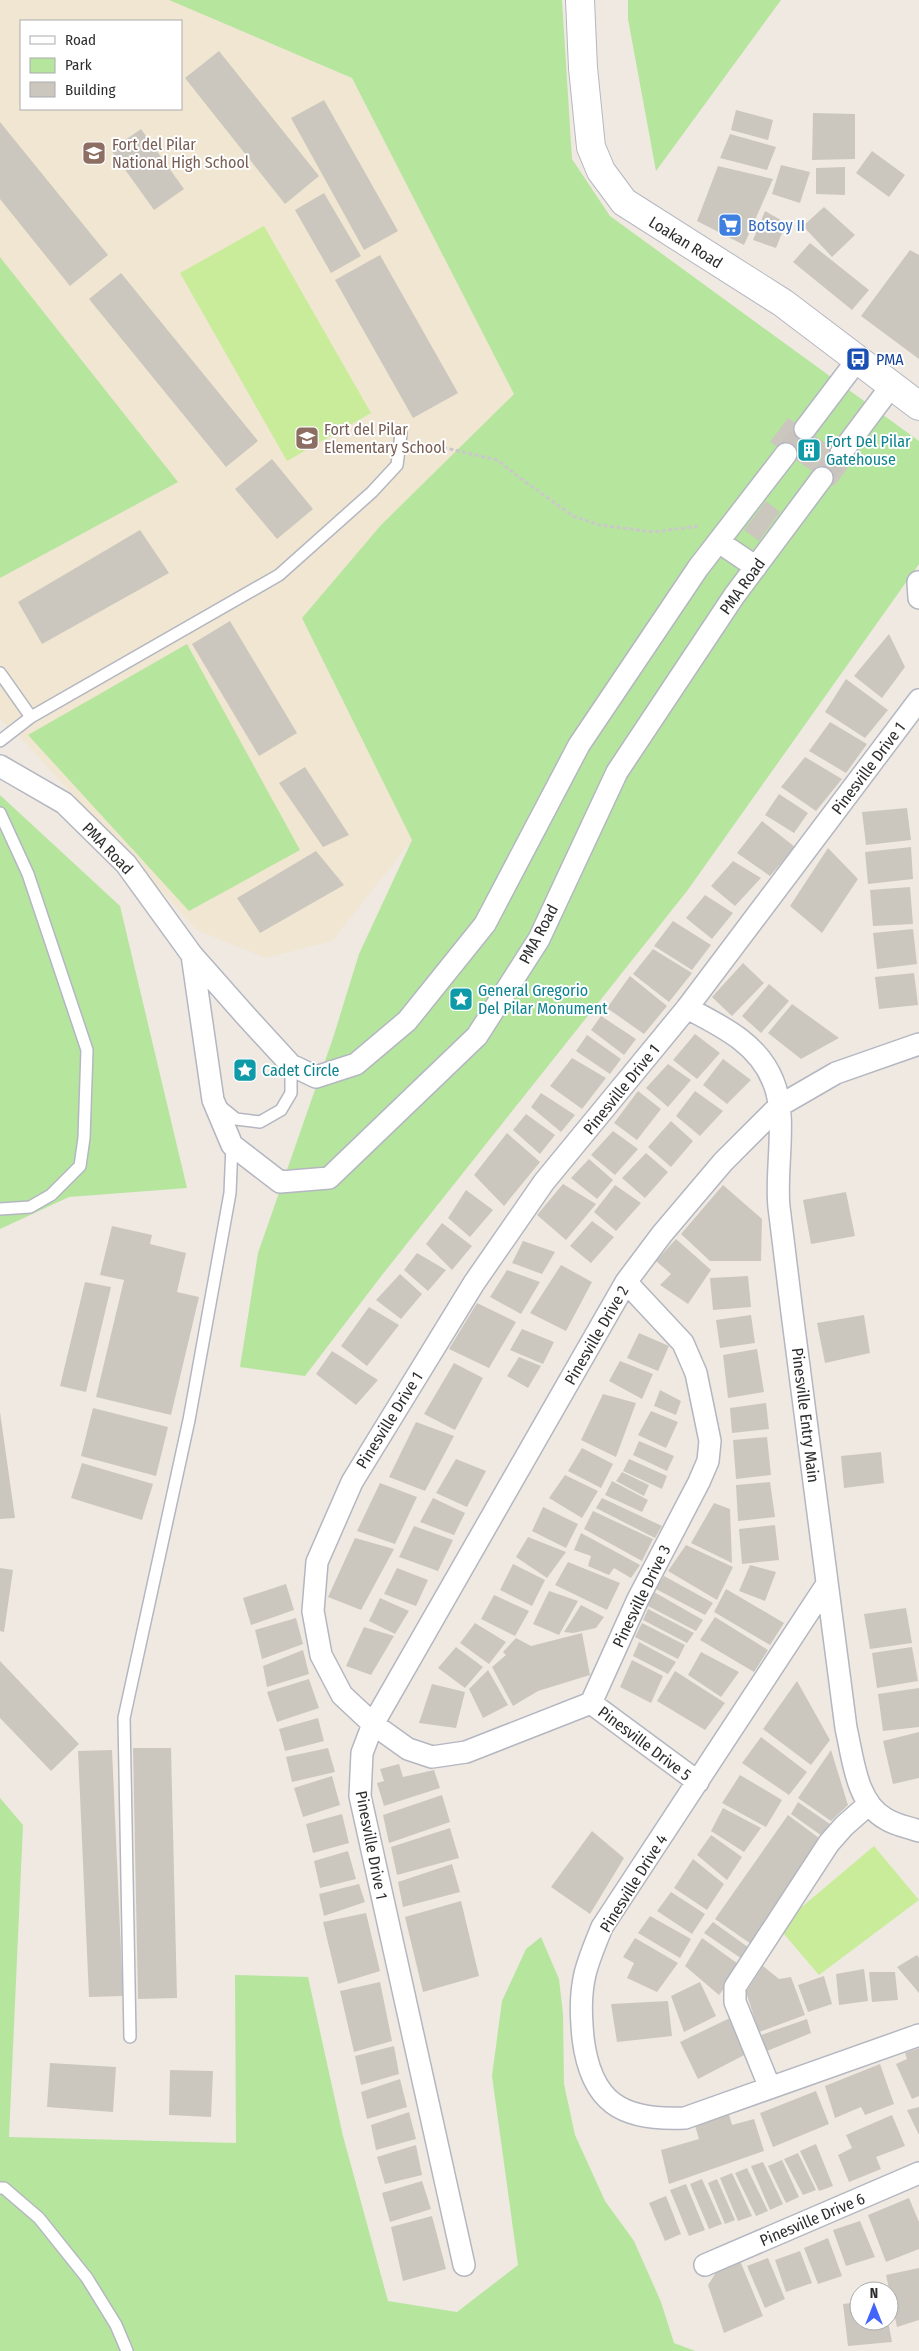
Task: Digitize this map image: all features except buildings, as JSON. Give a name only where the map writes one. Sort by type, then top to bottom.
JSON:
[{"type":"main road","name":"Loakan Road","points":[[580,0],[583,68],[592,146],[602,171],[624,202],[783,303],[919,406]]},
{"type":"street","points":[[805,429],[858,359]]},
{"type":"street","points":[[841,453],[892,385]]},
{"type":"street","name":"PMA Road","points":[[0,766],[64,803],[126,864],[192,955],[291,1066],[316,1077],[356,1064],[407,1021],[485,924],[579,745],[698,568],[714,533],[786,454]]},
{"type":"street","name":"PMA Road","points":[[192,955],[213,1100],[232,1145],[280,1182],[329,1178],[477,1036],[539,939],[617,772],[756,567],[822,478]]},
{"type":"street","points":[[714,533],[756,567]]},
{"type":"street","name":"Pinesville Drive 1","points":[[464,2265],[360,1796],[362,1753],[373,1724],[342,1695],[321,1655],[313,1611],[317,1562],[352,1482],[474,1283],[544,1182],[687,1008],[919,700]]},
{"type":"street","name":"Pinesville Entry Main","points":[[687,1008],[733,1033],[756,1053],[774,1081],[779,1106],[779,1204],[846,1728],[861,1789],[869,1804],[885,1819],[919,1831]]},
{"type":"street","name":"Pinesville Drive 2","points":[[373,1724],[626,1282],[662,1234],[722,1162],[779,1106],[836,1073],[919,1044]]},
{"type":"street","name":"Pinesville Drive 3","points":[[592,1704],[638,1599],[708,1462],[710,1441],[696,1373],[683,1343],[626,1282]]},
{"type":"street","name":"Pinesville Drive 4","points":[[827,1584],[602,1927],[585,1973],[580,2005],[585,2054],[595,2084],[616,2106],[635,2115],[658,2119],[685,2118],[919,2035]]},
{"type":"street","points":[[373,1724],[408,1749],[432,1757],[466,1752],[592,1704]]},
{"type":"street","name":"Pinesville Drive 5","points":[[592,1704],[698,1782]]},
{"type":"street","points":[[770,2088],[735,2002],[735,1987],[829,1844],[844,1826],[869,1804]]},
{"type":"street","name":"Pinesville Drive 6","points":[[705,2265],[919,2173]]},
{"type":"lane","points":[[0,741],[31,717],[279,575],[372,492],[397,465],[401,434]]},
{"type":"lane","points":[[0,673],[31,717]]},
{"type":"lane","points":[[0,813],[28,874],[87,1050],[84,1138],[80,1166],[51,1195],[30,1207],[0,1208]]},
{"type":"lane","points":[[213,1100],[236,1119],[260,1122],[281,1110],[291,1093],[291,1066]]},
{"type":"lane","points":[[130,2037],[124,1718],[189,1420],[230,1193],[232,1145]]},
{"type":"lane","points":[[0,2188],[39,2218],[87,2278],[116,2325],[127,2351]]},
{"type":"path","points":[[397,465],[433,445],[497,460],[573,516],[600,525],[654,532],[714,533]]},
{"type":"shaded area","name":"Fort del Pilar Elementary School","points":[[0,0],[169,0],[352,78],[514,394],[381,525],[302,618],[412,840],[332,941],[266,958],[197,930],[20,737],[0,719],[0,578],[178,482],[0,257]]},
{"type":"green space","points":[[169,0],[562,0],[572,159],[610,216],[919,441],[919,564],[687,891],[382,1275],[305,1376],[240,1367],[258,1253],[333,1038],[359,954],[412,840],[302,618],[381,525],[514,394],[352,78]]},
{"type":"green space","points":[[628,0],[781,0],[656,171],[628,19]]},
{"type":"green space","points":[[264,226],[371,413],[287,461],[180,273]]},
{"type":"green space","points":[[0,257],[178,482],[0,578]]},
{"type":"green space","points":[[187,644],[300,850],[189,911],[28,735]]},
{"type":"green space","points":[[0,795],[120,906],[187,1188],[69,1197],[0,1229]]},
{"type":"green space","points":[[0,1798],[23,1825],[9,2137],[236,2143],[235,1975],[308,1977],[343,2136],[388,2301],[457,2312],[518,2265],[492,2076],[502,2001],[526,1949],[541,1937],[559,1979],[563,2014],[564,2084],[575,2135],[605,2201],[634,2241],[661,2302],[674,2343],[695,2351],[0,2351]]},
{"type":"green space","points":[[874,1846],[919,1900],[819,1975],[778,1927]]},
{"type":"tunnel","points":[[786,454],[805,429]]},
{"type":"tunnel","points":[[822,478],[841,453]]},
{"type":"place","name":"Fort del Pilar National High School","points":[[94,153]]},
{"type":"place","name":"Botsoy II","points":[[730,225]]},
{"type":"place","name":"PMA","points":[[858,359]]},
{"type":"place","name":"Fort del Pilar Elementary School","points":[[307,438]]},
{"type":"place","name":"Fort Del Pilar Gatehouse","points":[[809,450]]},
{"type":"place","name":"General Gregorio Del Pilar Monument","points":[[461,999]]},
{"type":"place","name":"Cadet Circle","points":[[245,1070]]}]
